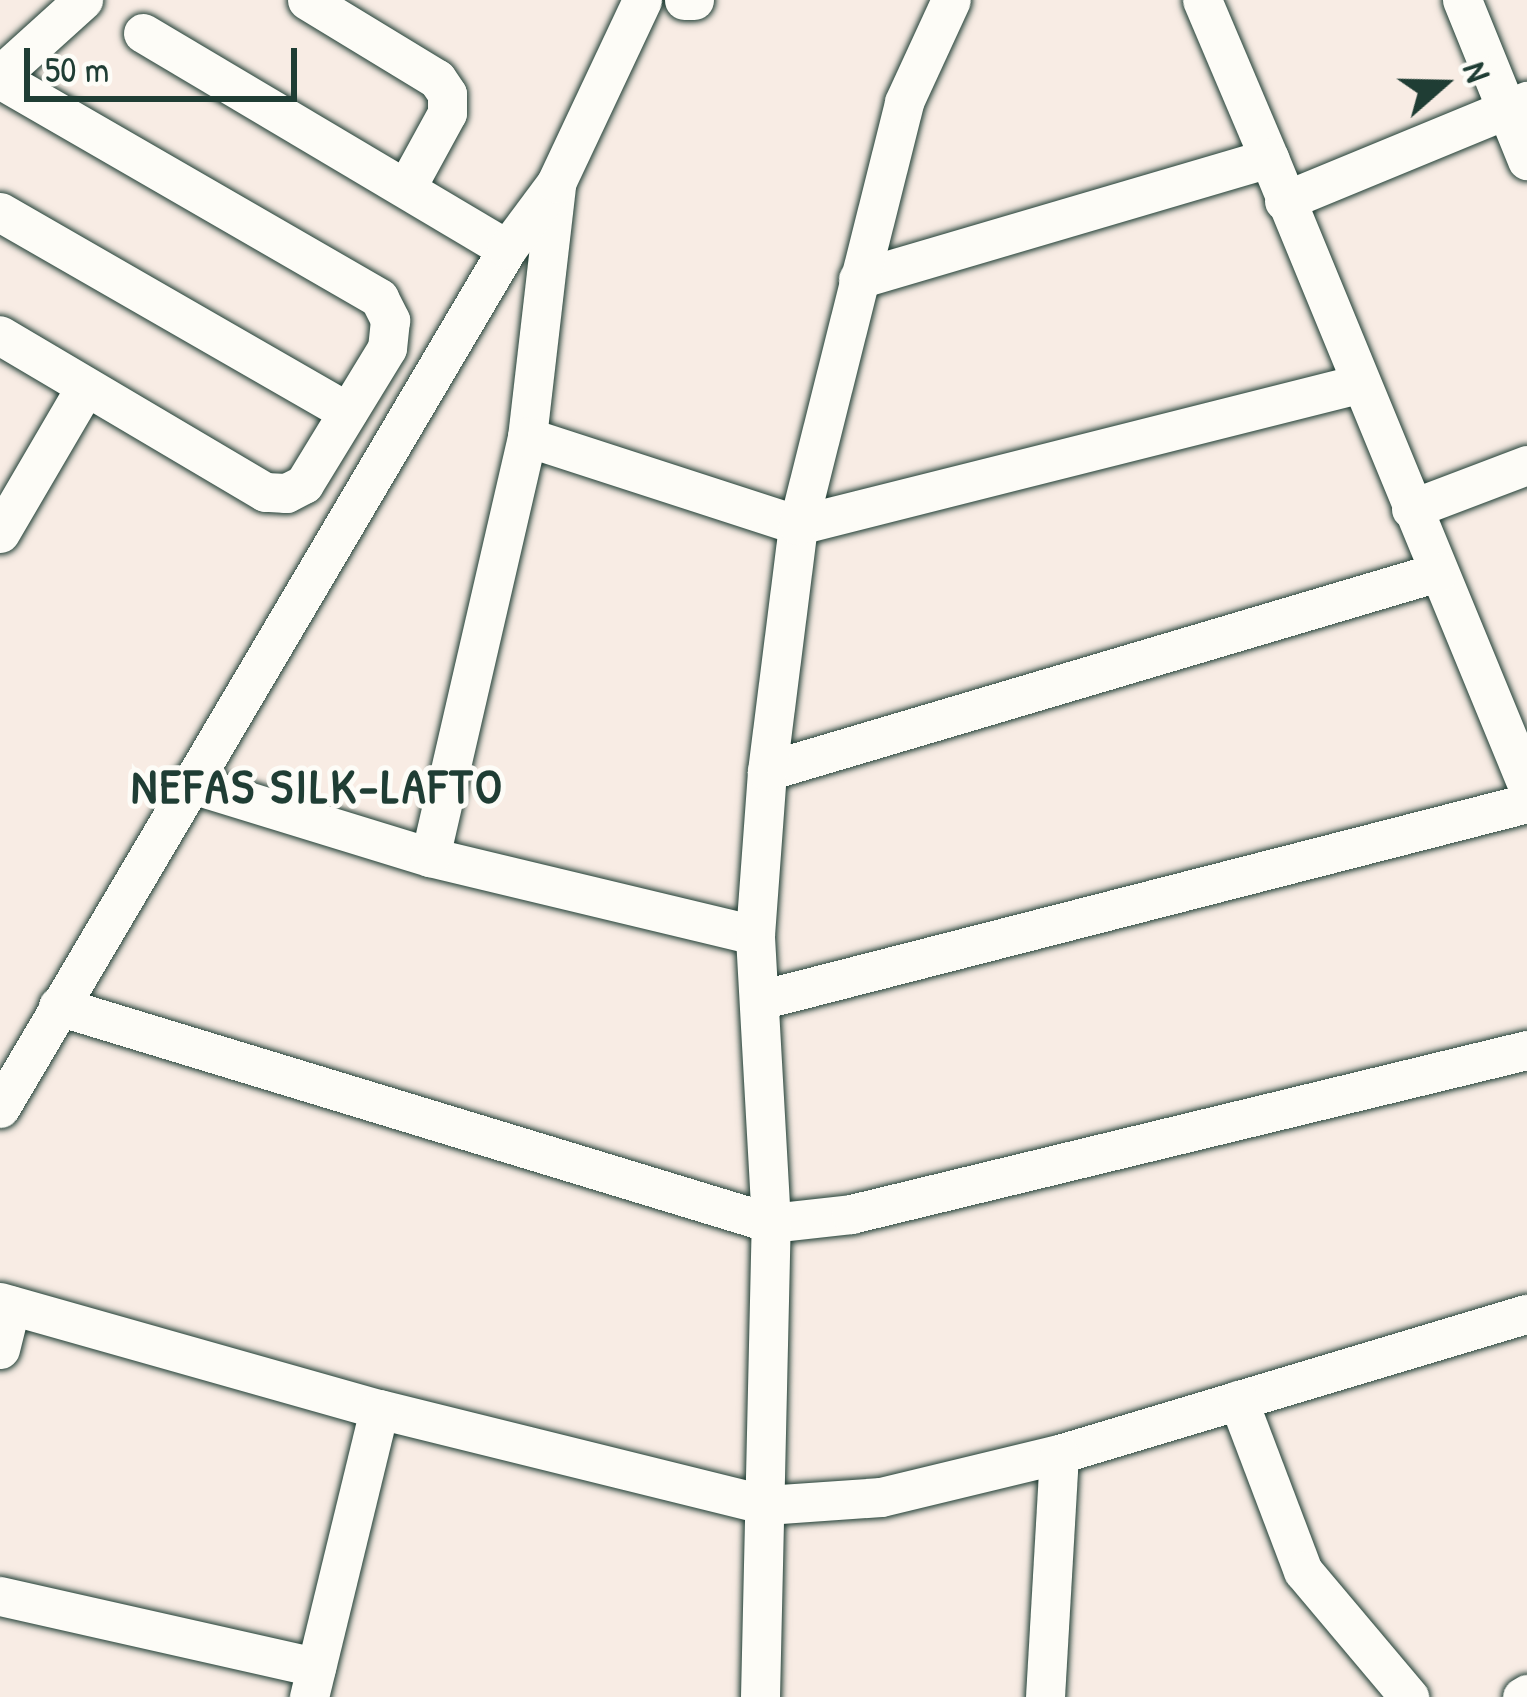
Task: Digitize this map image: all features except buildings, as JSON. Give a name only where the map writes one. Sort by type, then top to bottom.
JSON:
[{"type":"street","points":[[0,335],[265,493],[304,484],[388,347],[390,320],[379,298],[0,77],[83,0]]},
{"type":"street","points":[[307,0],[437,79],[447,94],[447,113],[407,186]]},
{"type":"street","points":[[0,1108],[507,249],[556,182],[642,0]]},
{"type":"street","points":[[684,0],[694,0]]},
{"type":"street","points":[[760,1697],[771,1223],[754,934],[767,771],[798,525],[904,102],[951,0]]},
{"type":"street","points":[[1202,0],[1527,785]]},
{"type":"street","points":[[1462,0],[1517,105],[1527,160]]},
{"type":"street","points":[[142,33],[507,249]]},
{"type":"street","points":[[1284,200],[1517,105]]},
{"type":"street","points":[[858,279],[1269,158]]},
{"type":"street","points":[[430,857],[527,437],[556,182]]},
{"type":"street","points":[[0,212],[348,412]]},
{"type":"street","points":[[527,437],[798,525],[1358,384]]},
{"type":"street","points":[[0,533],[84,388]]},
{"type":"street","points":[[1411,509],[1527,465]]},
{"type":"street","points":[[767,771],[1438,572]]},
{"type":"street","points":[[189,783],[430,857],[754,934]]},
{"type":"street","points":[[760,1000],[1527,803]]},
{"type":"street","points":[[58,1006],[771,1223],[850,1214],[1527,1050]]},
{"type":"street","points":[[0,1349],[5,1304],[379,1409],[766,1505],[880,1497],[1058,1454],[1527,1314]]},
{"type":"street","points":[[1238,1400],[1303,1571],[1409,1697]]},
{"type":"street","points":[[0,1596],[313,1682],[379,1409]]},
{"type":"street","points":[[1045,1697],[1058,1454]]},
{"type":"district","name":"NEFAS SILK-LAFTO","points":[[318,786]]}]
